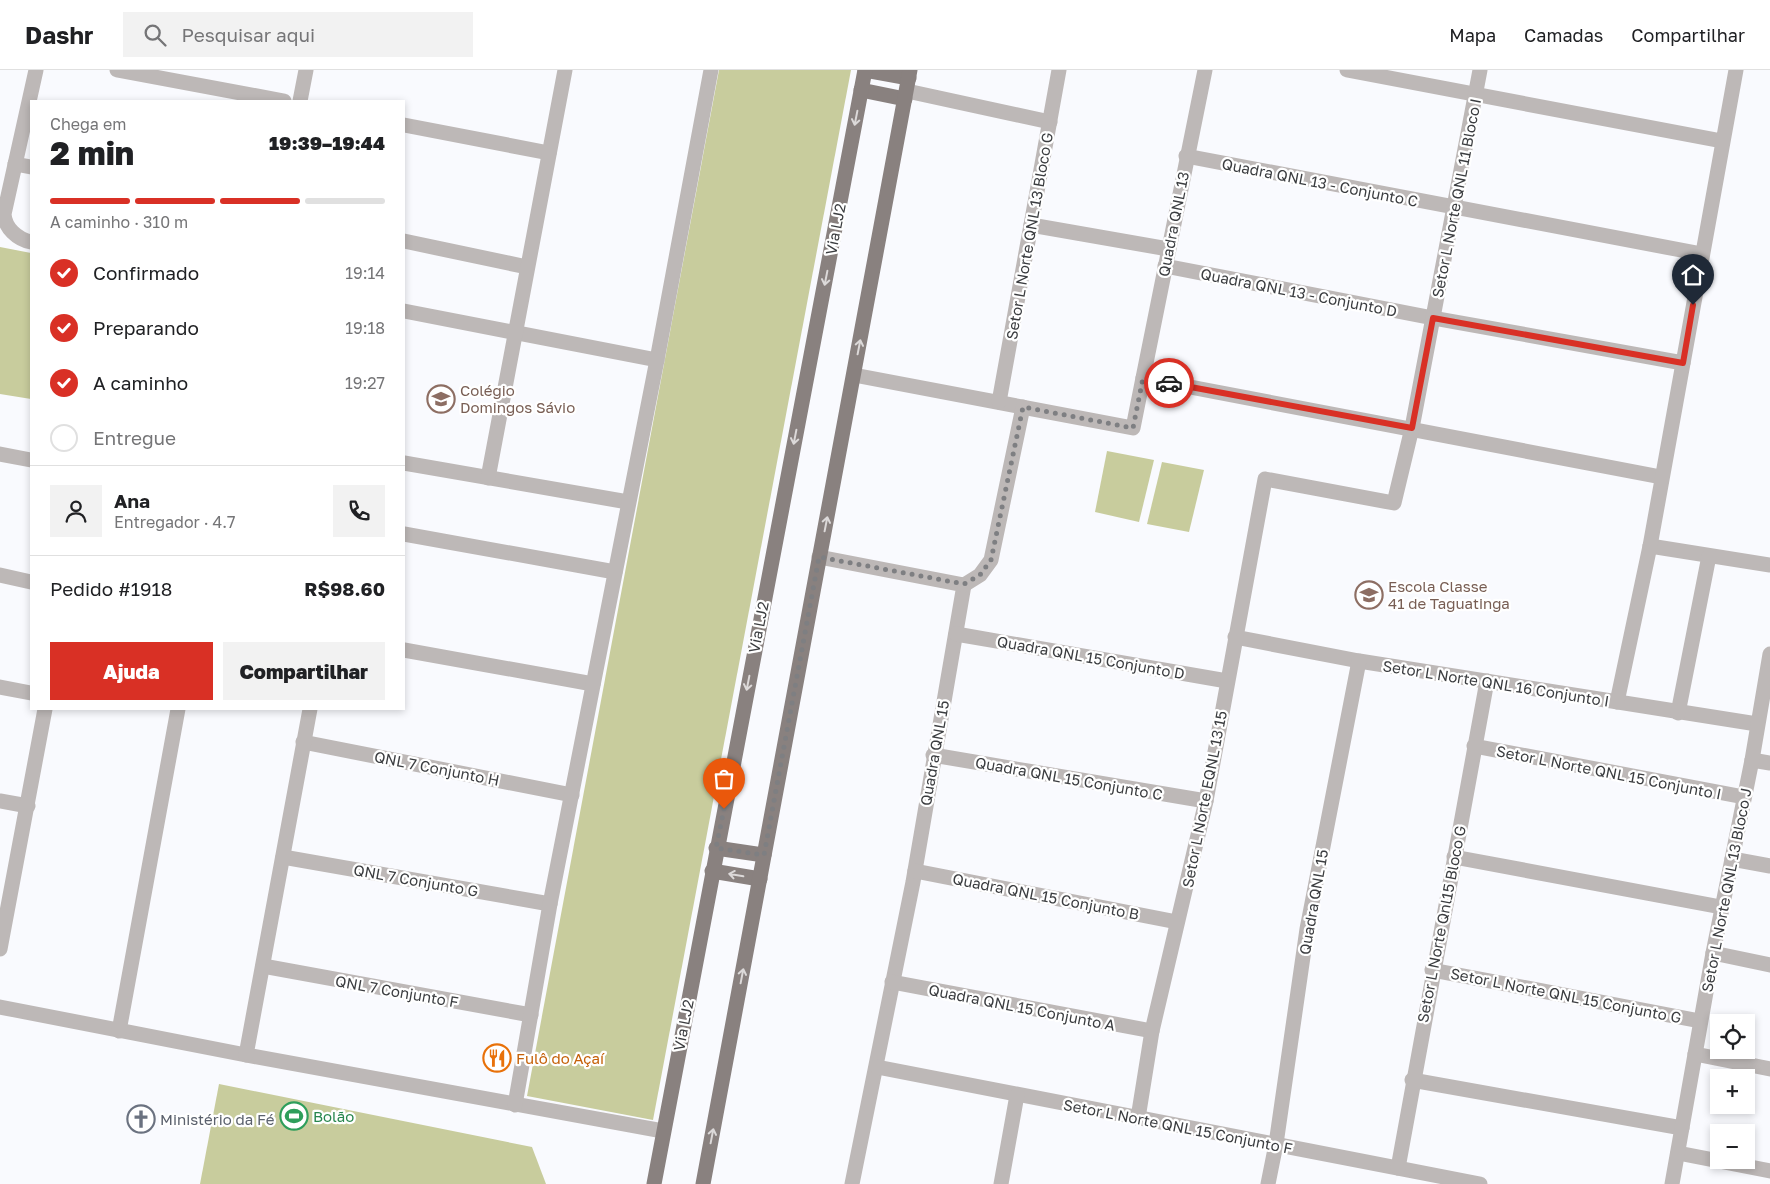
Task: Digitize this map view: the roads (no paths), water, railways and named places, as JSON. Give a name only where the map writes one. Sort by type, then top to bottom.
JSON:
[{"type":"main road","points":[[865,70],[908,84]]},
{"type":"main road","name":"Via LJ2","points":[[654,1184],[716,848],[865,70]]},
{"type":"main road","points":[[861,90],[908,84]]},
{"type":"main road","points":[[703,1184],[908,84]]},
{"type":"main road","points":[[716,848],[764,855]]},
{"type":"main road","points":[[712,871],[760,880]]},
{"type":"street","points":[[30,241],[9,230],[4,222],[2,213],[36,70]]},
{"type":"street","points":[[117,70],[279,100]]},
{"type":"street","points":[[300,100],[306,70]]},
{"type":"street","points":[[488,478],[564,70]]},
{"type":"street","points":[[515,1105],[550,904],[657,360],[711,70]]},
{"type":"street","name":"Setor L Norte QNL 13 Bloco G","points":[[999,402],[1059,70]]},
{"type":"street","name":"Quadra QNL 13","points":[[1023,407],[1133,428],[1186,156],[1205,70]]},
{"type":"street","points":[[1348,70],[1722,141]]},
{"type":"street","name":"Setor L Norte QNL 11 Bloco I","points":[[1264,479],[1394,503],[1412,428],[1480,70]]},
{"type":"street","points":[[1617,702],[1650,546],[1736,70]]},
{"type":"street","points":[[908,84],[1050,122]]},
{"type":"street","points":[[405,125],[549,153]]},
{"type":"street","name":"Quadra QNL 13 - Conjunto C","points":[[1186,156],[1702,254]]},
{"type":"street","points":[[15,164],[30,167]]},
{"type":"street","points":[[1031,225],[1168,249]]},
{"type":"street","points":[[405,241],[527,267]]},
{"type":"street","name":"Quadra QNL 13 - Conjunto D","points":[[1164,266],[1433,318],[1683,363]]},
{"type":"street","points":[[405,311],[657,360]]},
{"type":"street","points":[[819,557],[964,584],[980,575],[991,560],[1023,407],[854,375]]},
{"type":"street","points":[[1143,378],[1661,477]]},
{"type":"street","points":[[0,454],[30,460]]},
{"type":"street","points":[[405,463],[628,502]]},
{"type":"street","name":"Setor L Norte EQNL 13 15","points":[[1138,1118],[1152,1031],[1206,801],[1264,479]]},
{"type":"street","points":[[405,534],[615,572]]},
{"type":"street","points":[[1650,546],[1770,565]]},
{"type":"street","points":[[1678,713],[1709,556]]},
{"type":"street","points":[[0,575],[30,582]]},
{"type":"street","name":"Quadra QNL 15","points":[[852,1184],[915,870],[933,755],[964,584]]},
{"type":"street","name":"Quadra QNL 15 Conjunto D","points":[[956,634],[1227,681]]},
{"type":"street","name":"Setor L Norte QNL 16 Conjunto I","points":[[1235,637],[1359,660],[1678,713],[1757,724]]},
{"type":"street","points":[[405,650],[593,684]]},
{"type":"street","name":"Setor L Norte QNL 13 Bloco J","points":[[1672,1184],[1721,907],[1752,760],[1770,659]]},
{"type":"street","name":"Quadra QNL 15","points":[[1268,1184],[1276,1144],[1307,929],[1359,660]]},
{"type":"street","name":"Setor L Norte Qnl15 Bloco G","points":[[1398,1168],[1432,970],[1487,681]]},
{"type":"street","points":[[0,687],[30,693]]},
{"type":"street","points":[[0,949],[3,919],[28,806],[45,710]]},
{"type":"street","points":[[119,1031],[178,710]]},
{"type":"street","points":[[246,1055],[310,710]]},
{"type":"street","name":"QNL 7 Conjunto H","points":[[303,742],[572,795]]},
{"type":"street","name":"Setor L Norte QNL 15 Conjunto I","points":[[1474,746],[1744,797]]},
{"type":"street","name":"Quadra QNL 15 Conjunto C","points":[[933,755],[1206,801]]},
{"type":"street","points":[[1752,760],[1770,763]]},
{"type":"street","points":[[0,801],[28,806]]},
{"type":"street","points":[[1454,856],[1721,907]]},
{"type":"street","name":"QNL 7 Conjunto G","points":[[283,857],[550,904]]},
{"type":"street","points":[[1732,859],[1770,866]]},
{"type":"street","name":"Quadra QNL 15 Conjunto B","points":[[915,870],[1177,922]]},
{"type":"street","points":[[1713,952],[1770,965]]},
{"type":"street","name":"QNL 7 Conjunto F","points":[[262,966],[531,1015]]},
{"type":"street","name":"Setor L Norte QNL 15 Conjunto G","points":[[1432,970],[1700,1021]]},
{"type":"street","name":"Quadra QNL 15 Conjunto A","points":[[892,982],[1152,1031]]},
{"type":"street","points":[[0,1007],[246,1055],[664,1131]]},
{"type":"street","points":[[1695,1054],[1770,1068]]},
{"type":"street","name":"Setor L Norte QNL 15 Conjunto F","points":[[877,1067],[1480,1184]]},
{"type":"street","points":[[1412,1080],[1682,1128]]},
{"type":"street","points":[[1001,1184],[1017,1095]]},
{"type":"street","points":[[1678,1153],[1770,1171]]},
{"type":"place","name":"Colégio Domingos Sávio","points":[[441,399]]},
{"type":"place","name":"Escola Classe 41 de Taguatinga","points":[[1369,595]]},
{"type":"place","name":"Fulô do Açaí","points":[[497,1058]]},
{"type":"place","name":"Bolão","points":[[294,1116]]},
{"type":"place","name":"Ministério da Fé","points":[[141,1119]]}]
